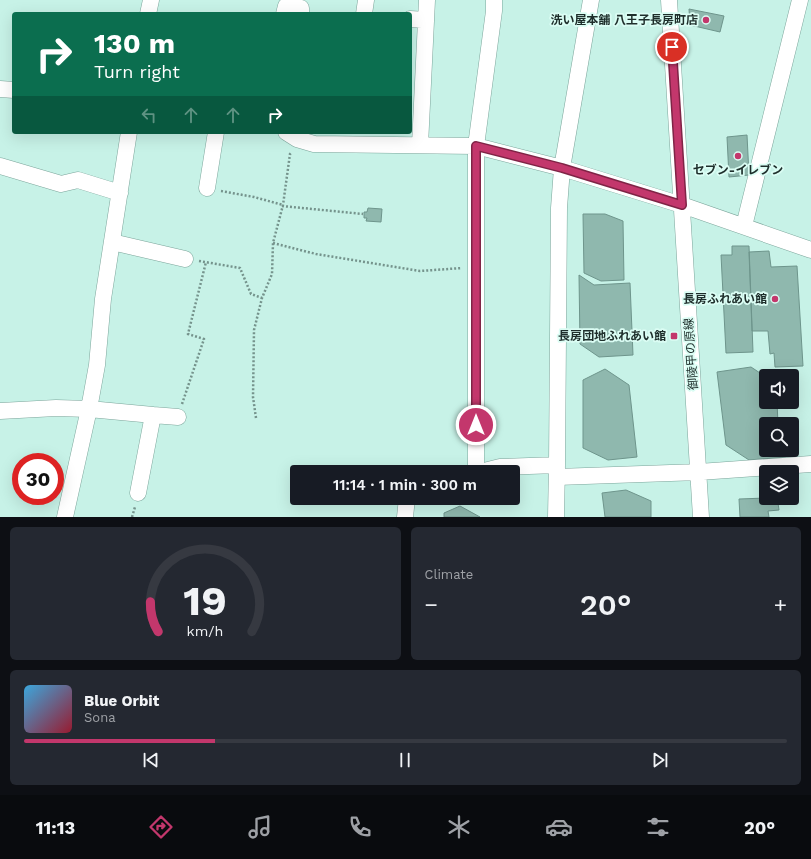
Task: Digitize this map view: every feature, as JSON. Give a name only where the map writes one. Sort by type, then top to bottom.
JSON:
[{"type":"street","points":[[148,12],[151,0]]},
{"type":"street","points":[[364,12],[366,0]]},
{"type":"street","points":[[420,145],[427,0]]},
{"type":"street","points":[[476,465],[476,146],[493,18],[494,0]]},
{"type":"street","points":[[556,517],[559,208],[562,168],[591,0]]},
{"type":"street","name":"御陵甲の原線","points":[[669,0],[702,517]]},
{"type":"street","points":[[744,226],[800,0]]},
{"type":"street","points":[[284,12],[286,6],[301,8],[301,12]]},
{"type":"street","points":[[412,19],[426,20]]},
{"type":"street","points":[[0,89],[12,90]]},
{"type":"street","points":[[65,517],[89,409],[97,365],[103,299],[129,134]]},
{"type":"street","points":[[207,188],[216,134]]},
{"type":"street","points":[[290,134],[314,144],[476,146],[562,168],[682,205],[811,250]]},
{"type":"street","points":[[0,166],[61,184],[78,180],[120,193]]},
{"type":"street","points":[[112,242],[185,259]]},
{"type":"street","points":[[0,411],[56,408],[89,409],[178,417]]},
{"type":"street","points":[[138,492],[153,415]]},
{"type":"street","points":[[520,468],[557,471],[699,472],[811,464]]},
{"type":"street","points":[[405,517],[406,505]]},
{"type":"path","points":[[256,418],[253,397],[254,330],[262,298],[272,274],[273,243],[282,206],[290,154],[298,146],[310,147],[314,144]]},
{"type":"path","points":[[207,188],[254,197],[282,206],[363,214]]},
{"type":"path","points":[[273,243],[316,254],[420,271],[476,267]]},
{"type":"path","points":[[185,259],[240,268],[251,294],[262,298]]},
{"type":"path","points":[[178,417],[204,339],[188,334],[206,262]]},
{"type":"building","name":"洗い屋本舗 八王子長房町店","points":[[689,9],[724,16],[720,32],[690,25]]},
{"type":"building","name":"セブン-イレブン","points":[[747,135],[749,175],[729,177],[727,137]]},
{"type":"building","points":[[368,208],[382,209],[381,222],[366,221],[367,218],[364,218],[364,212],[367,212]]},
{"type":"building","points":[[583,214],[605,214],[623,221],[624,280],[601,281],[584,273]]},
{"type":"building","points":[[732,246],[749,246],[753,352],[726,353],[721,255],[732,255]]},
{"type":"building","name":"長房ふれあい館","points":[[769,251],[771,267],[797,266],[803,366],[775,367],[774,353],[770,354],[768,331],[752,331],[749,252]]},
{"type":"building","points":[[579,275],[594,285],[630,283],[633,355],[599,357],[580,344]]},
{"type":"building","points":[[751,367],[759,372],[759,409],[777,409],[778,417],[759,417],[759,457],[786,457],[749,460],[726,445],[717,372]]},
{"type":"building","points":[[605,369],[629,385],[637,457],[608,460],[583,448],[583,380]]},
{"type":"building","points":[[626,490],[651,501],[651,517],[605,517],[602,493]]},
{"type":"building","points":[[759,498],[759,505],[778,505],[779,510],[768,511],[769,517],[740,517],[739,499]]},
{"type":"building","points":[[460,506],[480,517],[444,517],[444,513]]},
{"type":"place","name":"洗い屋本舗 八王子長房町店","points":[[706,20]]},
{"type":"place","name":"セブン-イレブン","points":[[738,156]]},
{"type":"place","name":"長房ふれあい館","points":[[775,299]]},
{"type":"place","name":"長房団地ふれあい館","points":[[674,336]]},
{"type":"route","points":[[476,425],[476,146],[562,168],[682,205],[672,47]]}]
